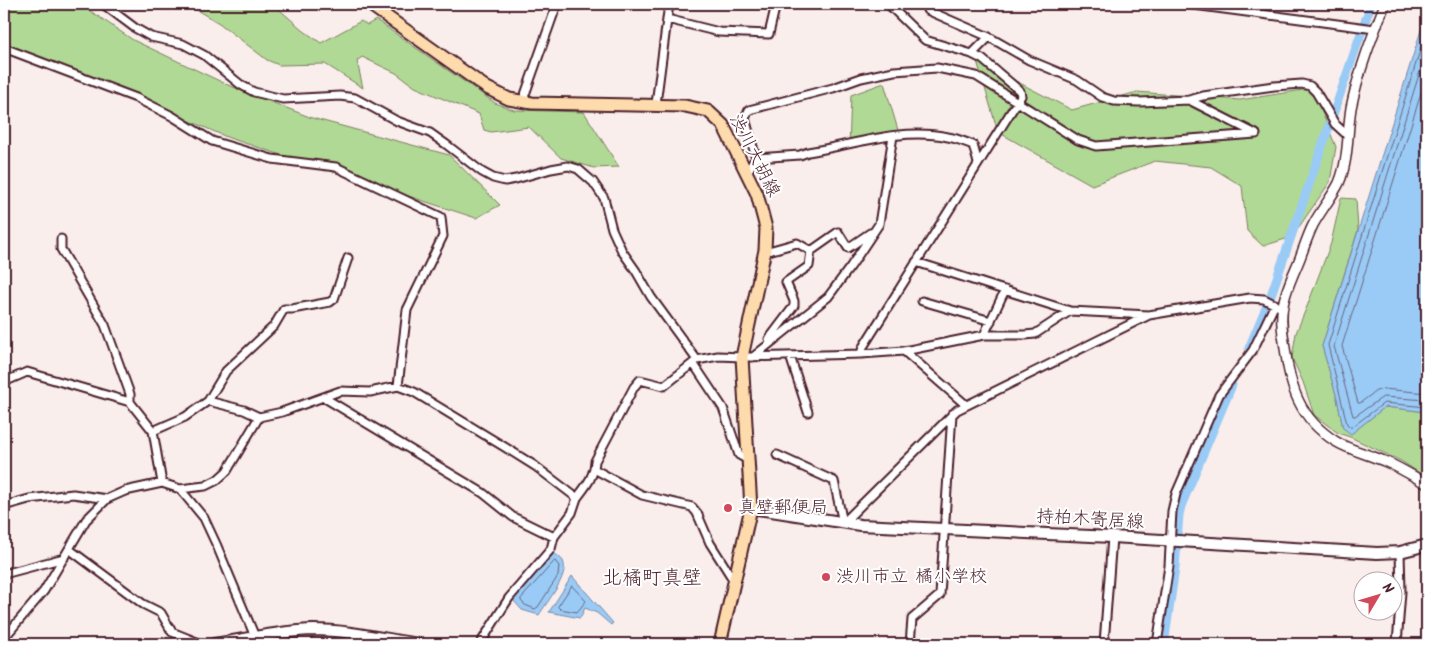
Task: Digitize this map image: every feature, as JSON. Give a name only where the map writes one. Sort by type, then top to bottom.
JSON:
[{"type":"main road","name":"渋川大胡線","points":[[369,4],[473,80],[501,96],[522,103],[684,106],[708,111],[723,125],[747,172],[763,212],[766,228],[765,252],[748,357],[748,460],[751,508],[720,644]]},
{"type":"main road","name":"持柏木寄居線","points":[[751,508],[843,523],[944,530],[1171,540],[1377,553],[1400,552],[1427,545]]},
{"type":"main road","points":[[214,644],[257,641],[295,631],[324,630],[419,644]]},
{"type":"street","points":[[103,4],[134,28],[152,37],[183,44],[204,55],[241,85],[254,92],[283,99],[340,96],[355,98],[397,121],[430,134],[493,178],[516,180],[551,169],[568,166],[578,170],[593,182],[604,198],[612,229],[622,251],[695,361],[723,408],[739,455],[748,460]]},
{"type":"street","points":[[656,104],[668,4]]},
{"type":"street","points":[[667,19],[718,32],[769,34],[776,4]]},
{"type":"street","points":[[861,354],[863,347],[1021,96],[1020,91],[982,59],[972,54],[925,40],[888,4]]},
{"type":"street","points":[[925,4],[928,10],[989,37],[1029,60],[1076,80],[1102,97],[1114,101],[1189,100],[1203,96],[1274,86],[1302,84],[1310,86],[1316,92],[1335,124],[1348,136]]},
{"type":"street","points":[[1186,4],[1375,29]]},
{"type":"street","points":[[1157,644],[1169,566],[1172,511],[1176,494],[1219,395],[1253,350],[1276,305],[1285,296],[1312,226],[1338,184],[1347,154],[1352,108],[1357,84],[1385,4]]},
{"type":"street","points":[[522,103],[556,7]]},
{"type":"street","points":[[972,54],[989,37]]},
{"type":"street","points":[[4,48],[136,98],[172,116],[212,141],[272,159],[336,167],[440,217],[443,236],[407,310],[398,386]]},
{"type":"street","points":[[747,172],[756,158],[745,118],[749,110],[833,88],[861,78],[916,68],[936,68],[976,76],[1019,101],[1078,140],[1096,146],[1256,134],[1189,100]]},
{"type":"street","points":[[756,158],[800,155],[862,140],[919,134],[948,137],[973,145],[978,163]]},
{"type":"street","points":[[748,357],[770,343],[828,297],[879,224],[893,136]]},
{"type":"street","points":[[770,343],[768,339],[794,306],[794,301],[786,282],[809,266],[811,251],[838,232],[848,248],[875,230]]},
{"type":"street","points":[[61,239],[61,249],[105,325],[130,394],[130,402]]},
{"type":"street","points":[[765,252],[796,243],[811,251]]},
{"type":"street","points":[[153,431],[185,417],[208,401],[226,371],[274,326],[284,309],[330,302],[334,299],[348,258]]},
{"type":"street","points":[[916,262],[1070,311],[1149,315],[1250,298],[1264,299],[1276,305],[1294,394],[1305,412],[1318,427],[1335,441],[1396,466],[1427,484]]},
{"type":"street","points":[[984,335],[1005,290]]},
{"type":"street","points":[[922,301],[991,321]]},
{"type":"street","points":[[480,644],[509,598],[551,549],[554,537],[572,512],[576,498],[591,480],[595,460],[634,387],[640,380],[664,386],[695,361],[718,356],[861,354],[904,351],[984,335],[1035,334],[1070,311]]},
{"type":"street","points":[[843,523],[952,414],[966,405],[1149,315]]},
{"type":"street","points":[[904,351],[966,405]]},
{"type":"street","points":[[790,356],[808,412]]},
{"type":"street","points":[[4,382],[28,372],[130,402],[153,431],[162,483]]},
{"type":"street","points":[[208,401],[244,410],[259,417],[282,412],[340,391],[370,392],[398,386],[414,392],[535,466],[576,498]]},
{"type":"street","points":[[323,397],[483,493],[513,517],[554,537]]},
{"type":"street","points":[[910,644],[912,619],[940,595],[952,414]]},
{"type":"street","points":[[180,490],[204,486],[217,480],[227,471],[259,417]]},
{"type":"street","points":[[777,456],[834,481],[843,523]]},
{"type":"street","points":[[594,469],[642,495],[692,507],[697,513],[710,543],[734,581]]},
{"type":"street","points":[[4,638],[44,591],[86,520],[107,499],[125,491],[162,483],[180,490],[204,518],[257,641]]},
{"type":"street","points":[[4,506],[29,498],[73,494],[107,499]]},
{"type":"street","points":[[1104,644],[1112,537]]},
{"type":"street","points":[[69,549],[143,604],[161,614],[172,632],[202,644]]},
{"type":"street","points":[[1397,644],[1401,592],[1400,552]]},
{"type":"street","points":[[4,574],[64,558]]},
{"type":"green space","points":[[4,4],[80,4],[133,40],[228,85],[312,118],[449,155],[500,205],[476,218],[229,138],[135,97],[4,46]]},
{"type":"green space","points":[[186,4],[273,4],[321,43],[361,21],[367,25],[376,20],[495,103],[514,110],[584,112],[619,167],[594,168],[561,158],[529,127],[491,132],[484,130],[479,114],[415,87],[396,73],[362,57],[357,61],[363,88],[325,64],[279,65],[267,60],[219,23]]},
{"type":"green space","points":[[977,61],[1072,110],[1137,92],[1240,100],[1309,89],[1316,97],[1336,147],[1330,182],[1292,237],[1263,246],[1247,231],[1242,186],[1211,167],[1155,161],[1092,185],[998,132]]},
{"type":"green space","points":[[884,83],[898,130],[849,148],[851,95]]},
{"type":"green space","points":[[1341,198],[1356,199],[1358,230],[1322,346],[1337,398],[1343,428],[1352,433],[1385,407],[1427,412],[1427,478],[1401,461],[1338,433],[1314,415],[1303,382],[1292,358],[1296,333],[1331,243]]},
{"type":"water","points":[[1427,11],[1427,412],[1385,407],[1351,434],[1343,428],[1337,398],[1322,346]]},
{"type":"water","points":[[554,553],[563,561],[564,567],[556,589],[539,615],[522,610],[513,600]]},
{"type":"water","points":[[572,576],[613,623],[611,625],[597,613],[585,608],[580,618],[549,612]]},
{"type":"waterway","points":[[1249,348],[1270,298],[1371,4]]},
{"type":"waterway","points":[[1164,644],[1175,568],[1181,506],[1232,385]]},
{"type":"place","name":"真壁郵便局","points":[[728,508]]},
{"type":"place","name":"渋川市立 橘小学校","points":[[826,577]]},
{"type":"district","name":"北橘町真壁","points":[[652,579]]}]
